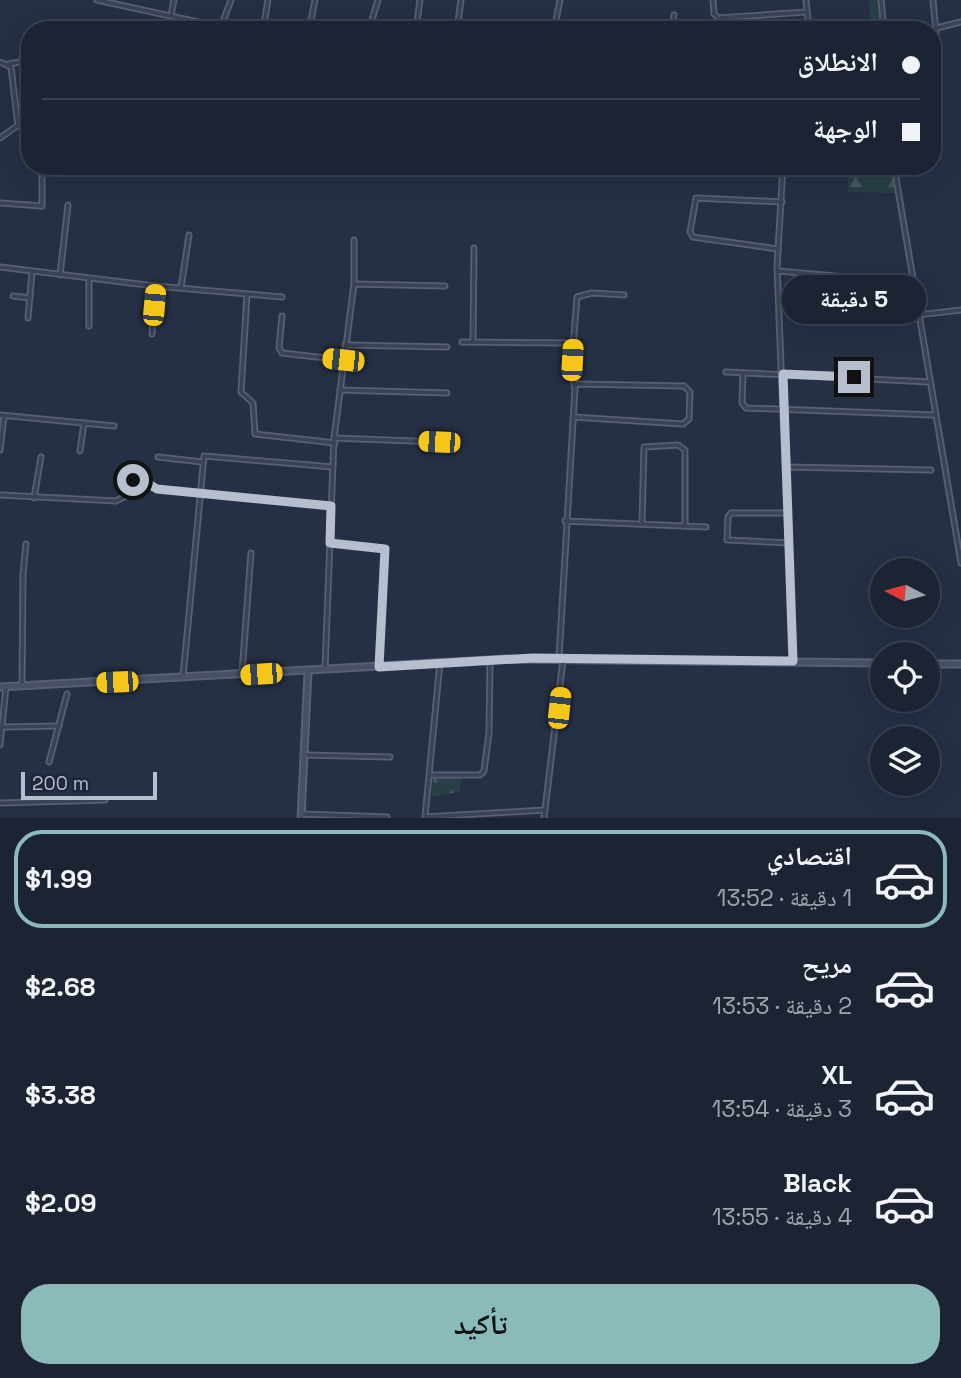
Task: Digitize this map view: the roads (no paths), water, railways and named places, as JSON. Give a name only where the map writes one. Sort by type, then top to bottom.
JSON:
[{"type":"main road","points":[[3,687],[242,676],[440,662],[561,658],[870,663]]},
{"type":"main road","points":[[940,664],[961,664]]},
{"type":"main road","points":[[301,816],[308,672]]},
{"type":"street","points":[[97,0],[196,21]]},
{"type":"street","points":[[171,15],[174,0]]},
{"type":"street","points":[[223,21],[231,0]]},
{"type":"street","points":[[264,21],[268,0]]},
{"type":"street","points":[[311,21],[315,0]]},
{"type":"street","points":[[372,21],[378,0]]},
{"type":"street","points":[[418,21],[421,0]]},
{"type":"street","points":[[458,21],[461,0]]},
{"type":"street","points":[[556,21],[561,0]]},
{"type":"street","points":[[713,0],[714,14],[719,18],[807,12]]},
{"type":"street","points":[[806,0],[808,21]]},
{"type":"street","points":[[881,0],[883,20]]},
{"type":"street","points":[[933,0],[936,21]]},
{"type":"street","points":[[673,21],[674,15]]},
{"type":"street","points":[[941,27],[961,22]]},
{"type":"street","points":[[0,62],[9,64],[21,62]]},
{"type":"street","points":[[9,64],[18,126]]},
{"type":"street","points":[[0,138],[21,124]]},
{"type":"street","points":[[0,203],[42,206],[42,175]]},
{"type":"street","points":[[783,175],[778,249],[793,661]]},
{"type":"street","points":[[895,175],[961,562]]},
{"type":"street","points":[[778,249],[693,237],[690,232],[696,198],[782,202]]},
{"type":"street","points":[[60,275],[68,205]]},
{"type":"street","points":[[181,288],[189,235]]},
{"type":"street","points":[[325,671],[332,467],[354,284],[354,240]]},
{"type":"street","points":[[473,342],[474,248]]},
{"type":"street","points":[[0,267],[89,279],[282,297]]},
{"type":"street","points":[[779,271],[913,283]]},
{"type":"street","points":[[28,318],[32,272]]},
{"type":"street","points":[[89,279],[89,327]]},
{"type":"street","points":[[354,284],[444,286]]},
{"type":"street","points":[[152,334],[155,286]]},
{"type":"street","points":[[544,818],[561,658],[577,297],[592,293],[624,295]]},
{"type":"street","points":[[247,295],[241,392],[253,403],[255,434],[335,440],[439,442]]},
{"type":"street","points":[[13,296],[30,298]]},
{"type":"street","points":[[918,314],[961,310]]},
{"type":"street","points":[[282,316],[279,348],[282,353],[343,360]]},
{"type":"street","points":[[462,342],[573,343]]},
{"type":"street","points":[[345,345],[447,347]]},
{"type":"street","points":[[726,372],[929,382]]},
{"type":"street","points":[[743,373],[743,407],[935,415]]},
{"type":"street","points":[[573,417],[683,424],[689,419],[691,392],[684,386],[580,382],[575,388]]},
{"type":"street","points":[[340,390],[447,393]]},
{"type":"street","points":[[0,450],[2,415],[114,426]]},
{"type":"street","points":[[80,451],[84,423]]},
{"type":"street","points":[[642,524],[644,447],[647,444],[678,445],[685,450],[685,526]]},
{"type":"street","points":[[183,679],[202,462],[208,455],[332,467]]},
{"type":"street","points":[[34,498],[41,457]]},
{"type":"street","points":[[158,457],[202,462]]},
{"type":"street","points":[[786,467],[930,470]]},
{"type":"street","points":[[0,495],[117,501],[124,497],[133,480],[139,479],[157,489],[331,506]]},
{"type":"street","points":[[788,513],[731,513],[728,517],[727,540],[789,543]]},
{"type":"street","points":[[565,521],[706,527]]},
{"type":"street","points":[[330,543],[385,549],[379,667]]},
{"type":"street","points":[[22,686],[23,574],[26,544]]},
{"type":"street","points":[[242,676],[251,554]]},
{"type":"street","points":[[430,775],[480,775],[484,771],[489,733],[490,660]]},
{"type":"street","points":[[440,662],[425,817],[545,810]]},
{"type":"street","points":[[0,746],[3,687]]},
{"type":"street","points":[[49,762],[67,694]]},
{"type":"street","points":[[2,727],[60,726]]},
{"type":"street","points":[[304,755],[390,757]]},
{"type":"street","points":[[0,803],[105,800]]},
{"type":"street","points":[[301,816],[387,817]]}]
